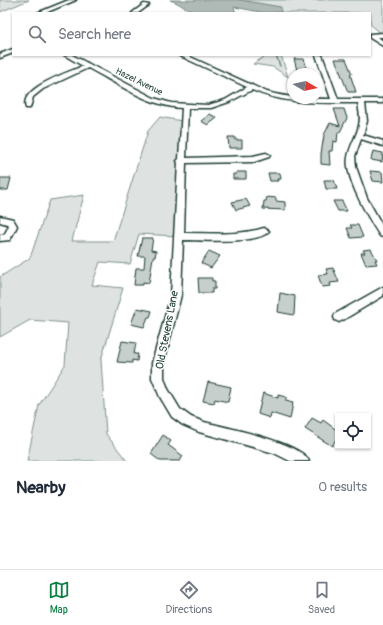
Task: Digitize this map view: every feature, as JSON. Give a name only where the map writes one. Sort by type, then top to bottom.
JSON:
[{"type":"street","points":[[43,12],[73,0]]},
{"type":"street","points":[[136,12],[146,5]]},
{"type":"street","points":[[372,36],[383,35]]},
{"type":"street","points":[[372,36],[383,44]]},
{"type":"street","points":[[0,56],[12,51]]},
{"type":"street","name":"Hazel Avenue","points":[[69,56],[152,99],[170,105],[202,107],[218,104],[228,101],[252,87]]},
{"type":"street","points":[[183,56],[252,87],[272,95],[285,98],[383,100]]},
{"type":"street","points":[[319,56],[335,100]]},
{"type":"street","points":[[28,107],[29,98],[36,90],[88,66]]},
{"type":"street","points":[[360,100],[363,113],[363,127],[354,146],[351,161],[352,167],[361,193],[379,218],[383,234]]},
{"type":"street","name":"Old Stevens Lane","points":[[185,107],[176,295],[158,363],[158,378],[164,393],[176,413],[187,421],[203,428],[274,446],[302,461]]},
{"type":"street","points":[[358,136],[383,144]]},
{"type":"street","points":[[182,161],[254,160],[266,155]]},
{"type":"street","points":[[0,219],[10,221],[12,226],[7,238],[0,238]]},
{"type":"street","points":[[178,236],[244,237],[260,234],[264,231]]},
{"type":"street","points":[[339,317],[383,291]]},
{"type":"shaded area","points":[[0,0],[29,0],[0,12]]},
{"type":"shaded area","points":[[170,0],[240,0],[281,7],[281,12],[261,12],[234,7],[236,12],[195,12]]},
{"type":"shaded area","points":[[238,0],[383,0],[383,35],[371,25],[371,12],[275,12]]},
{"type":"shaded area","points":[[262,56],[281,56],[287,76],[273,67],[253,64],[264,57]]},
{"type":"shaded area","points":[[160,117],[182,121],[177,236],[139,234],[130,264],[100,262],[92,285],[123,288],[101,360],[106,434],[127,461],[27,461],[39,405],[65,365],[68,323],[30,320],[0,337],[0,277],[30,258],[50,200],[84,195],[72,241],[113,241],[148,131]]},
{"type":"building","points":[[294,59],[304,59],[307,68],[296,68]]},
{"type":"building","points":[[335,59],[346,59],[352,74],[350,74],[356,92],[348,92]]},
{"type":"building","points":[[334,109],[344,109],[347,118],[340,132],[338,132],[337,142],[333,141],[332,151],[329,151],[330,165],[321,164],[324,135],[330,123],[340,126]]},
{"type":"building","points":[[210,114],[217,118],[208,125],[201,121]]},
{"type":"building","points":[[228,137],[235,137],[235,140],[242,140],[242,148],[229,148]]},
{"type":"building","points":[[373,151],[383,153],[382,162],[371,160]]},
{"type":"building","points":[[370,171],[382,172],[383,182],[373,181]]},
{"type":"building","points":[[236,172],[246,172],[246,179],[233,179],[233,174],[237,174]]},
{"type":"building","points":[[268,173],[280,173],[281,179],[277,179],[278,181],[270,181]]},
{"type":"building","points":[[0,178],[11,178],[8,190],[0,190]]},
{"type":"building","points":[[324,180],[334,180],[337,189],[326,189]]},
{"type":"building","points":[[267,197],[276,198],[276,201],[285,202],[285,210],[263,209],[264,201],[266,201]]},
{"type":"building","points":[[246,199],[250,206],[236,210],[232,202]]},
{"type":"building","points":[[333,201],[342,201],[347,211],[338,211]]},
{"type":"building","points":[[350,225],[358,225],[363,237],[351,238],[347,228],[352,228]]},
{"type":"building","points":[[142,238],[153,238],[151,250],[156,251],[155,257],[153,257],[149,283],[143,282],[143,285],[134,285],[136,268],[144,268],[145,256],[138,256]]},
{"type":"building","points":[[371,249],[377,260],[375,260],[377,264],[366,265],[361,253],[365,253],[363,250]]},
{"type":"building","points":[[209,251],[220,256],[211,268],[201,263]]},
{"type":"building","points":[[333,268],[339,282],[330,283],[331,286],[322,287],[318,275],[328,274],[326,269]]},
{"type":"building","points":[[198,278],[212,278],[212,281],[215,281],[215,289],[212,289],[212,293],[199,293]]},
{"type":"building","points":[[280,293],[295,296],[294,315],[278,312]]},
{"type":"building","points":[[137,308],[152,311],[144,327],[131,324]]},
{"type":"building","points":[[122,341],[136,343],[134,354],[138,354],[137,361],[132,360],[132,363],[117,362]]},
{"type":"building","points":[[208,382],[231,387],[228,402],[215,399],[214,403],[203,401]]},
{"type":"building","points":[[263,393],[278,398],[278,395],[286,397],[286,401],[293,403],[290,419],[271,413],[270,418],[258,414]]},
{"type":"building","points":[[312,418],[321,423],[323,420],[335,429],[335,441],[332,446],[305,429]]},
{"type":"building","points":[[163,435],[171,441],[168,445],[183,456],[180,461],[160,461],[151,454]]},
{"type":"waterway","points":[[276,56],[280,66]]}]
